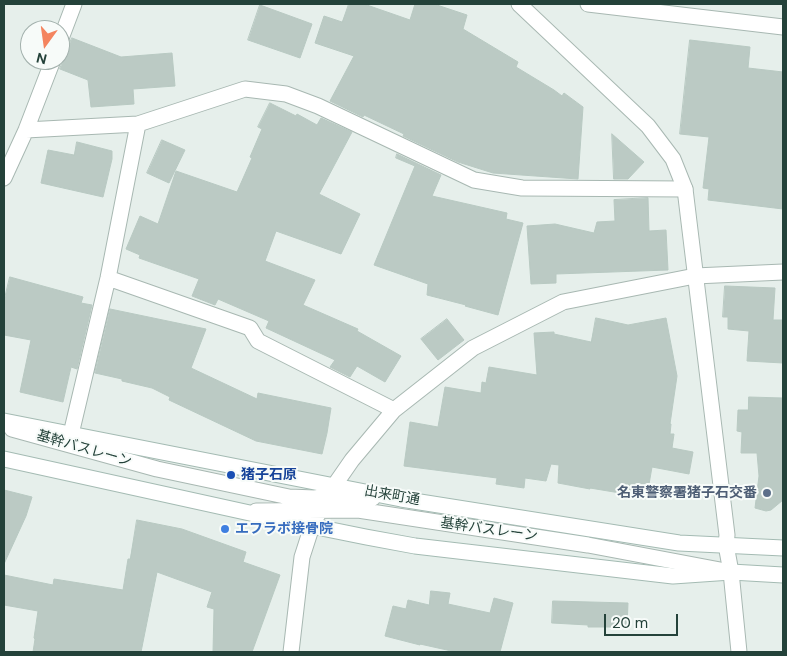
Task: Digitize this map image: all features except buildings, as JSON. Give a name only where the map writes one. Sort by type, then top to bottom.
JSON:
[{"type":"street","points":[[68,20],[74,4]]},
{"type":"street","points":[[519,4],[648,126],[673,159],[684,189],[727,535],[726,545],[731,572],[739,652]]},
{"type":"street","points":[[588,4],[783,27]]},
{"type":"street","points":[[4,178],[26,130],[49,70]]},
{"type":"street","points":[[26,130],[138,124],[245,89],[286,94],[318,106],[474,180],[522,188],[684,189]]},
{"type":"street","points":[[71,434],[108,278],[138,124]]},
{"type":"street","points":[[291,652],[302,557],[318,511],[352,460],[394,410],[473,348],[563,302],[695,276],[783,272]]},
{"type":"street","points":[[108,278],[250,328],[258,342],[394,410]]},
{"type":"street","name":"出来町通","points":[[4,421],[331,491],[401,499],[679,543],[783,548]]},
{"type":"street","name":"基幹バスレーン","points":[[4,426],[157,469],[289,497],[315,498],[331,491]]},
{"type":"street","points":[[4,459],[366,538],[415,546],[673,576],[731,572],[783,575]]},
{"type":"street","name":"基幹バスレーン","points":[[246,511],[358,510],[588,544],[731,572]]},
{"type":"place","name":"猪子石原","points":[[231,475]]},
{"type":"place","name":"名東警察署猪子石交番","points":[[767,493]]},
{"type":"place","name":"エフラボ接骨院","points":[[225,529]]}]
